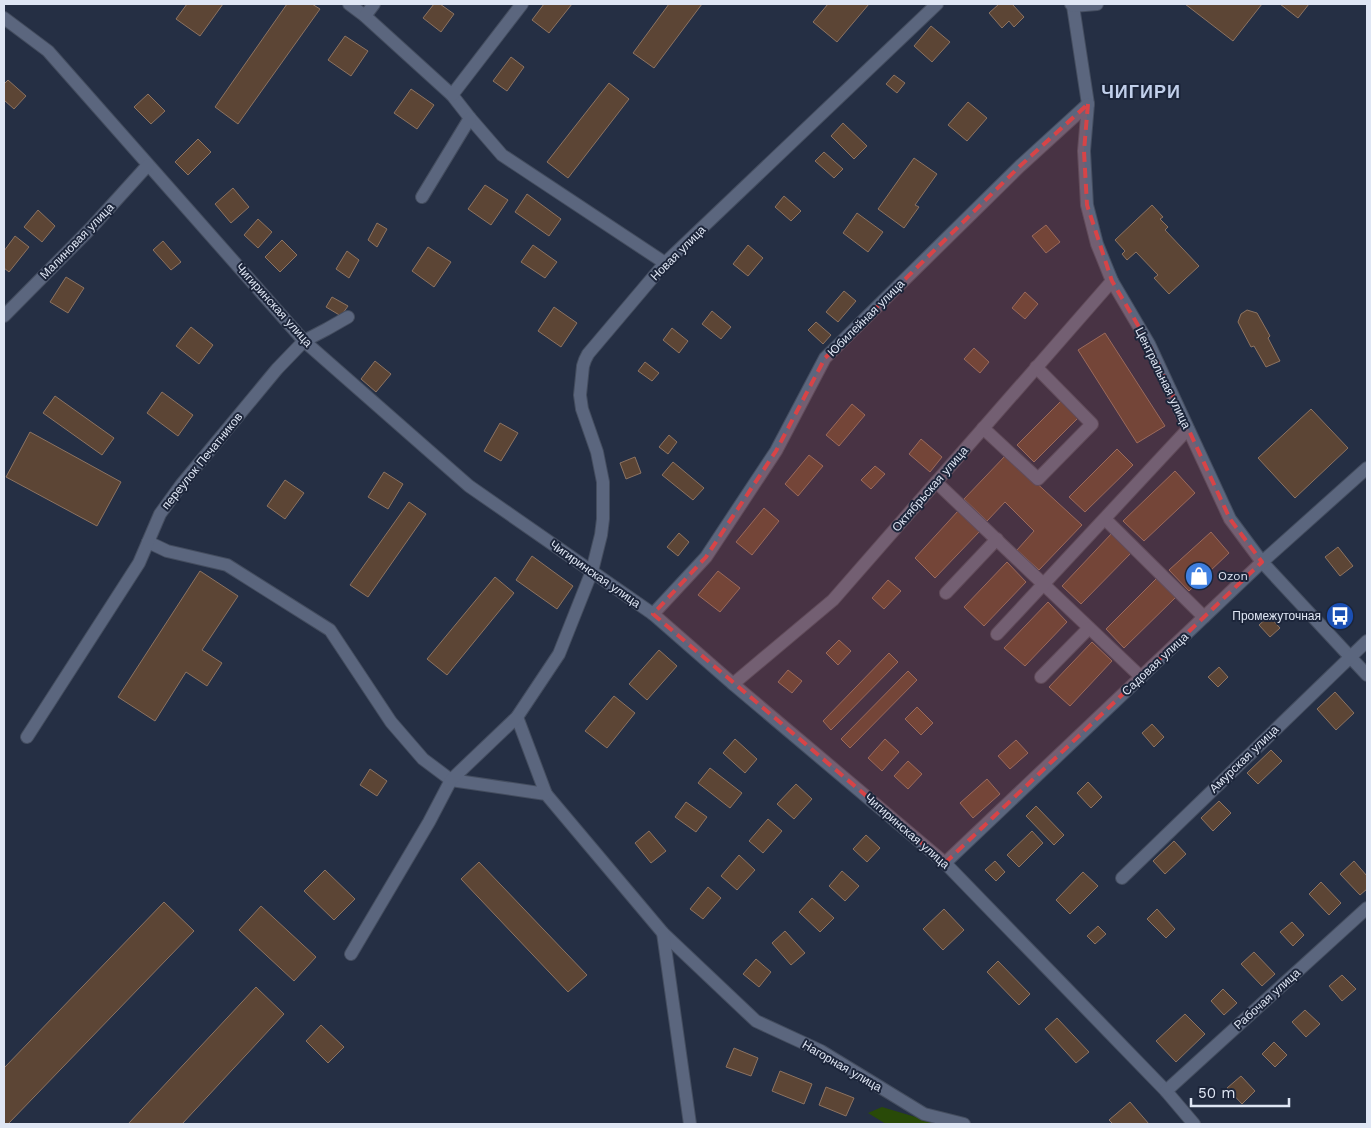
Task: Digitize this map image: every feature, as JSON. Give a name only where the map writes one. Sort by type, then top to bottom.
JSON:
[{"type":"street","points":[[349,4],[365,16],[452,95],[502,155],[665,263]]},
{"type":"street","points":[[365,16],[374,4]]},
{"type":"street","points":[[452,95],[522,4]]},
{"type":"street","name":"Новая улица","points":[[351,954],[429,822],[451,780],[517,717],[559,654],[592,572],[603,519],[603,482],[597,452],[582,409],[580,395],[585,360],[588,354],[665,263],[937,4]]},
{"type":"street","points":[[1072,5],[1097,4]]},
{"type":"street","name":"Центральная улица","points":[[1072,5],[1088,104],[1084,151],[1087,206],[1097,244],[1112,281],[1149,344],[1230,519],[1262,562],[1367,675]]},
{"type":"street","name":"Чигиринская улица","points":[[4,18],[48,51],[304,341],[469,486],[653,614],[733,684],[946,863],[1166,1091],[1194,1124]]},
{"type":"street","name":"Юбилейная улица","points":[[653,614],[712,549],[776,451],[825,358],[1020,166],[1088,104]]},
{"type":"street","points":[[422,197],[470,118]]},
{"type":"street","name":"Малиновая улица","points":[[4,316],[91,228],[148,165]]},
{"type":"street","name":"Октябрьская улица","points":[[733,684],[833,600],[1112,281]]},
{"type":"street","name":"переулок Печатников","points":[[27,737],[139,563],[160,514],[181,485],[277,369],[304,341],[348,317]]},
{"type":"street","points":[[983,428],[1038,479],[1092,424],[1036,367]]},
{"type":"street","points":[[997,634],[1188,429]]},
{"type":"street","name":"Садовая улица","points":[[946,863],[1262,562],[1367,468]]},
{"type":"street","points":[[936,482],[1141,677]]},
{"type":"street","points":[[1105,518],[1204,617]]},
{"type":"street","points":[[946,593],[997,539]]},
{"type":"street","points":[[148,542],[167,551],[227,564],[330,630],[390,722],[423,760],[451,780],[546,794]]},
{"type":"street","points":[[1041,677],[1089,628]]},
{"type":"street","name":"Амурская улица","points":[[1122,878],[1367,641]]},
{"type":"street","name":"Нагорная улица","points":[[517,717],[546,794],[663,933],[756,1021],[821,1051],[924,1114],[964,1124]]},
{"type":"street","name":"Рабочая улица","points":[[1166,1091],[1367,908]]},
{"type":"street","points":[[663,933],[690,1124]]},
{"type":"highlighted area","points":[[1088,104],[1084,151],[1087,205],[1112,281],[1149,344],[1230,519],[1262,562],[945,863],[653,614],[706,557],[776,451],[825,358],[1020,166]]},
{"type":"green space","points":[[882,1107],[939,1124],[886,1124],[868,1113]]},
{"type":"building","points":[[187,4],[223,4],[200,36],[176,19]]},
{"type":"building","points":[[287,4],[312,4],[320,9],[238,124],[215,107]]},
{"type":"building","points":[[434,4],[440,4],[454,14],[441,32],[423,18]]},
{"type":"building","points":[[544,4],[572,4],[549,33],[532,20]]},
{"type":"building","points":[[669,4],[702,4],[654,68],[633,53]]},
{"type":"building","points":[[828,4],[869,4],[837,42],[813,22]]},
{"type":"building","points":[[999,4],[1012,4],[1024,17],[1014,27],[1009,21],[1002,28],[989,13]]},
{"type":"building","points":[[1185,4],[1262,4],[1233,41]]},
{"type":"building","points":[[1280,4],[1309,4],[1298,18]]},
{"type":"building","points":[[931,26],[950,42],[932,62],[914,46]]},
{"type":"building","points":[[345,36],[368,51],[351,76],[328,60]]},
{"type":"building","points":[[511,57],[524,67],[507,91],[493,81]]},
{"type":"building","points":[[894,75],[905,83],[897,93],[886,84]]},
{"type":"building","points":[[8,80],[26,96],[14,109],[4,100],[4,84]]},
{"type":"building","points":[[609,83],[629,99],[568,178],[547,162]]},
{"type":"building","points":[[411,89],[434,105],[417,129],[394,113]]},
{"type":"building","points":[[148,94],[165,111],[151,124],[134,107]]},
{"type":"building","points":[[968,102],[987,118],[967,141],[948,125]]},
{"type":"building","points":[[843,123],[867,146],[854,159],[831,136]]},
{"type":"building","points":[[198,139],[211,152],[188,175],[175,162]]},
{"type":"building","points":[[824,152],[843,169],[834,178],[815,161]]},
{"type":"building","points":[[914,158],[937,174],[915,205],[919,207],[904,228],[878,209]]},
{"type":"building","points":[[485,185],[508,200],[491,225],[468,209]]},
{"type":"building","points":[[233,188],[249,207],[231,223],[215,204]]},
{"type":"building","points":[[527,194],[561,219],[549,236],[515,212]]},
{"type":"building","points":[[784,196],[801,211],[791,221],[775,207]]},
{"type":"building","points":[[1152,205],[1163,217],[1160,219],[1168,227],[1165,230],[1199,266],[1169,294],[1154,278],[1158,275],[1136,252],[1127,260],[1122,254],[1125,251],[1115,240]]},
{"type":"building","points":[[38,210],[55,226],[42,242],[24,227]]},
{"type":"building","points":[[857,213],[883,232],[868,252],[843,233]]},
{"type":"building","points":[[258,219],[272,232],[258,248],[244,235]]},
{"type":"building","points":[[377,223],[387,229],[377,247],[368,240]]},
{"type":"building","points":[[1046,225],[1060,242],[1046,253],[1032,236]]},
{"type":"building","points":[[15,236],[29,247],[9,272],[4,268],[4,251]]},
{"type":"building","points":[[282,240],[297,255],[280,272],[265,257]]},
{"type":"building","points":[[163,241],[181,262],[171,270],[153,250]]},
{"type":"building","points":[[533,245],[557,262],[545,278],[521,262]]},
{"type":"building","points":[[748,245],[763,258],[748,276],[733,264]]},
{"type":"building","points":[[428,247],[451,262],[434,287],[412,271]]},
{"type":"building","points":[[347,251],[359,260],[349,278],[336,269]]},
{"type":"building","points":[[66,277],[84,288],[68,313],[50,302]]},
{"type":"building","points":[[844,291],[856,301],[838,322],[826,312]]},
{"type":"building","points":[[1025,292],[1038,304],[1025,319],[1012,308]]},
{"type":"building","points":[[332,297],[348,306],[341,316],[326,307]]},
{"type":"building","points":[[554,307],[577,323],[561,347],[538,331]]},
{"type":"building","points":[[1247,310],[1257,313],[1270,336],[1268,338],[1280,361],[1266,367],[1254,346],[1251,347],[1238,322],[1241,314]]},
{"type":"building","points":[[712,311],[731,327],[721,339],[702,324]]},
{"type":"building","points":[[816,322],[831,335],[823,344],[808,330]]},
{"type":"building","points":[[191,327],[213,345],[199,364],[176,346]]},
{"type":"building","points":[[672,328],[688,341],[679,353],[663,340]]},
{"type":"building","points":[[1105,333],[1165,426],[1137,443],[1078,350]]},
{"type":"building","points":[[974,348],[989,362],[980,373],[964,359]]},
{"type":"building","points":[[375,361],[391,374],[376,392],[361,379]]},
{"type":"building","points":[[645,362],[659,373],[652,381],[638,371]]},
{"type":"building","points":[[162,392],[193,415],[178,436],[147,413]]},
{"type":"building","points":[[55,396],[114,438],[102,455],[43,413]]},
{"type":"building","points":[[1063,399],[1079,417],[1034,462],[1017,445]]},
{"type":"building","points":[[852,404],[865,415],[839,446],[826,435]]},
{"type":"building","points":[[1311,409],[1348,448],[1295,498],[1258,458]]},
{"type":"building","points":[[500,423],[518,433],[501,461],[484,451]]},
{"type":"building","points":[[30,432],[121,482],[97,526],[6,477]]},
{"type":"building","points":[[669,435],[677,442],[668,454],[659,447]]},
{"type":"building","points":[[921,439],[942,457],[930,472],[909,454]]},
{"type":"building","points":[[1117,449],[1133,465],[1085,512],[1069,497]]},
{"type":"building","points":[[809,455],[823,466],[798,496],[785,484]]},
{"type":"building","points":[[1006,455],[1082,525],[1039,570],[1017,550],[1034,531],[1005,502],[987,521],[964,499]]},
{"type":"building","points":[[635,457],[641,473],[626,479],[620,463]]},
{"type":"building","points":[[673,462],[704,488],[693,500],[662,475]]},
{"type":"building","points":[[875,466],[885,474],[871,489],[861,480]]},
{"type":"building","points":[[1175,471],[1195,493],[1144,541],[1123,521]]},
{"type":"building","points":[[384,472],[403,484],[388,509],[368,497]]},
{"type":"building","points":[[285,480],[304,493],[285,519],[267,506]]},
{"type":"building","points":[[409,502],[426,514],[368,597],[350,585]]},
{"type":"building","points":[[764,508],[779,521],[752,555],[736,542]]},
{"type":"building","points":[[958,511],[979,532],[935,578],[915,558]]},
{"type":"building","points":[[1211,532],[1229,553],[1189,591],[1169,570]]},
{"type":"building","points":[[679,533],[689,542],[678,556],[667,547]]},
{"type":"building","points":[[1112,533],[1132,552],[1081,604],[1062,586]]},
{"type":"building","points":[[1338,547],[1353,566],[1340,576],[1325,557]]},
{"type":"building","points":[[532,556],[573,586],[557,609],[516,580]]},
{"type":"building","points":[[1007,562],[1026,582],[984,626],[964,607]]},
{"type":"building","points":[[200,571],[238,596],[202,650],[222,663],[207,686],[186,672],[155,721],[118,697]]},
{"type":"building","points":[[718,571],[740,588],[720,612],[698,595]]},
{"type":"building","points":[[495,577],[514,593],[447,675],[427,659]]},
{"type":"building","points":[[1157,578],[1176,597],[1124,648],[1106,629]]},
{"type":"building","points":[[888,580],[901,591],[884,609],[872,598]]},
{"type":"building","points":[[1048,602],[1067,622],[1025,666],[1004,648]]},
{"type":"building","points":[[1269,616],[1280,628],[1270,637],[1259,625]]},
{"type":"building","points":[[839,640],[851,651],[838,665],[826,653]]},
{"type":"building","points":[[1092,642],[1112,661],[1070,706],[1049,687]]},
{"type":"building","points":[[659,650],[677,666],[647,700],[629,684]]},
{"type":"building","points":[[889,653],[898,662],[831,730],[823,721]]},
{"type":"building","points":[[1219,667],[1228,677],[1218,687],[1208,677]]},
{"type":"building","points":[[788,670],[802,681],[792,693],[778,682]]},
{"type":"building","points":[[908,671],[917,680],[850,748],[841,739]]},
{"type":"building","points":[[1335,692],[1354,713],[1336,730],[1317,709]]},
{"type":"building","points":[[614,696],[635,713],[607,748],[585,731]]},
{"type":"building","points":[[917,707],[933,723],[921,735],[905,719]]},
{"type":"building","points":[[1152,724],[1164,737],[1154,747],[1142,733]]},
{"type":"building","points":[[735,739],[757,759],[745,773],[723,753]]},
{"type":"building","points":[[885,739],[899,752],[882,771],[868,758]]},
{"type":"building","points":[[1016,740],[1028,753],[1010,769],[998,756]]},
{"type":"building","points":[[1271,750],[1282,761],[1258,784],[1247,773]]},
{"type":"building","points":[[908,761],[922,774],[908,789],[894,776]]},
{"type":"building","points":[[710,768],[742,793],[730,808],[698,783]]},
{"type":"building","points":[[370,769],[387,781],[377,796],[360,785]]},
{"type":"building","points":[[987,779],[1000,794],[973,818],[960,803]]},
{"type":"building","points":[[1088,782],[1102,797],[1091,808],[1077,793]]},
{"type":"building","points":[[796,784],[812,799],[794,819],[777,804]]},
{"type":"building","points":[[1219,801],[1231,813],[1213,831],[1201,818]]},
{"type":"building","points":[[686,802],[707,817],[696,832],[675,817]]},
{"type":"building","points":[[1036,806],[1064,835],[1054,845],[1026,816]]},
{"type":"building","points":[[768,819],[782,831],[763,853],[749,841]]},
{"type":"building","points":[[649,831],[666,851],[651,863],[635,843]]},
{"type":"building","points":[[1032,831],[1043,843],[1019,867],[1007,855]]},
{"type":"building","points":[[866,835],[880,848],[867,862],[853,849]]},
{"type":"building","points":[[1174,841],[1186,854],[1165,874],[1153,861]]},
{"type":"building","points":[[739,855],[755,870],[737,890],[721,876]]},
{"type":"building","points":[[995,861],[1005,872],[996,881],[985,870]]},
{"type":"building","points":[[1354,861],[1367,876],[1367,889],[1360,895],[1340,874]]},
{"type":"building","points":[[479,862],[587,975],[568,992],[461,879]]},
{"type":"building","points":[[325,870],[355,899],[334,920],[304,891]]},
{"type":"building","points":[[842,871],[859,886],[845,901],[829,886]]},
{"type":"building","points":[[1083,872],[1098,886],[1070,914],[1056,900]]},
{"type":"building","points":[[1321,882],[1341,903],[1329,915],[1309,894]]},
{"type":"building","points":[[708,887],[721,898],[703,919],[690,909]]},
{"type":"building","points":[[812,898],[834,918],[820,932],[799,912]]},
{"type":"building","points":[[164,902],[194,931],[8,1124],[4,1124],[4,1068]]},
{"type":"building","points":[[261,906],[316,957],[294,981],[239,930]]},
{"type":"building","points":[[944,909],[964,930],[943,950],[923,929]]},
{"type":"building","points":[[1157,909],[1175,929],[1166,938],[1147,919]]},
{"type":"building","points":[[1292,922],[1304,935],[1293,946],[1280,932]]},
{"type":"building","points":[[1098,926],[1106,934],[1095,944],[1087,936]]},
{"type":"building","points":[[785,931],[805,953],[791,965],[772,943]]},
{"type":"building","points":[[1254,952],[1275,974],[1262,986],[1241,964]]},
{"type":"building","points":[[756,959],[771,972],[759,987],[743,974]]},
{"type":"building","points":[[998,961],[1030,994],[1019,1005],[987,972]]},
{"type":"building","points":[[1342,975],[1356,989],[1342,1001],[1329,986]]},
{"type":"building","points":[[256,987],[284,1014],[182,1124],[128,1124]]},
{"type":"building","points":[[1223,989],[1237,1003],[1224,1015],[1211,1001]]},
{"type":"building","points":[[1305,1010],[1320,1024],[1306,1037],[1292,1022]]},
{"type":"building","points":[[1185,1014],[1205,1034],[1176,1062],[1156,1041]]},
{"type":"building","points":[[1057,1018],[1089,1052],[1076,1063],[1045,1029]]},
{"type":"building","points":[[321,1025],[344,1047],[328,1063],[306,1041]]},
{"type":"building","points":[[1274,1042],[1287,1055],[1275,1067],[1262,1054]]},
{"type":"building","points":[[734,1048],[758,1058],[751,1076],[726,1067]]},
{"type":"building","points":[[780,1071],[812,1084],[804,1104],[772,1091]]},
{"type":"building","points":[[1241,1076],[1255,1091],[1242,1104],[1227,1088]]},
{"type":"building","points":[[826,1087],[854,1098],[846,1116],[819,1105]]},
{"type":"building","points":[[1130,1102],[1149,1124],[1113,1124],[1109,1120]]},
{"type":"place","name":"Ozon","points":[[1199,576]]},
{"type":"place","name":"Промежуточная","points":[[1340,616]]},
{"type":"district","name":"ЧИГИРИ","points":[[1141,91]]}]
